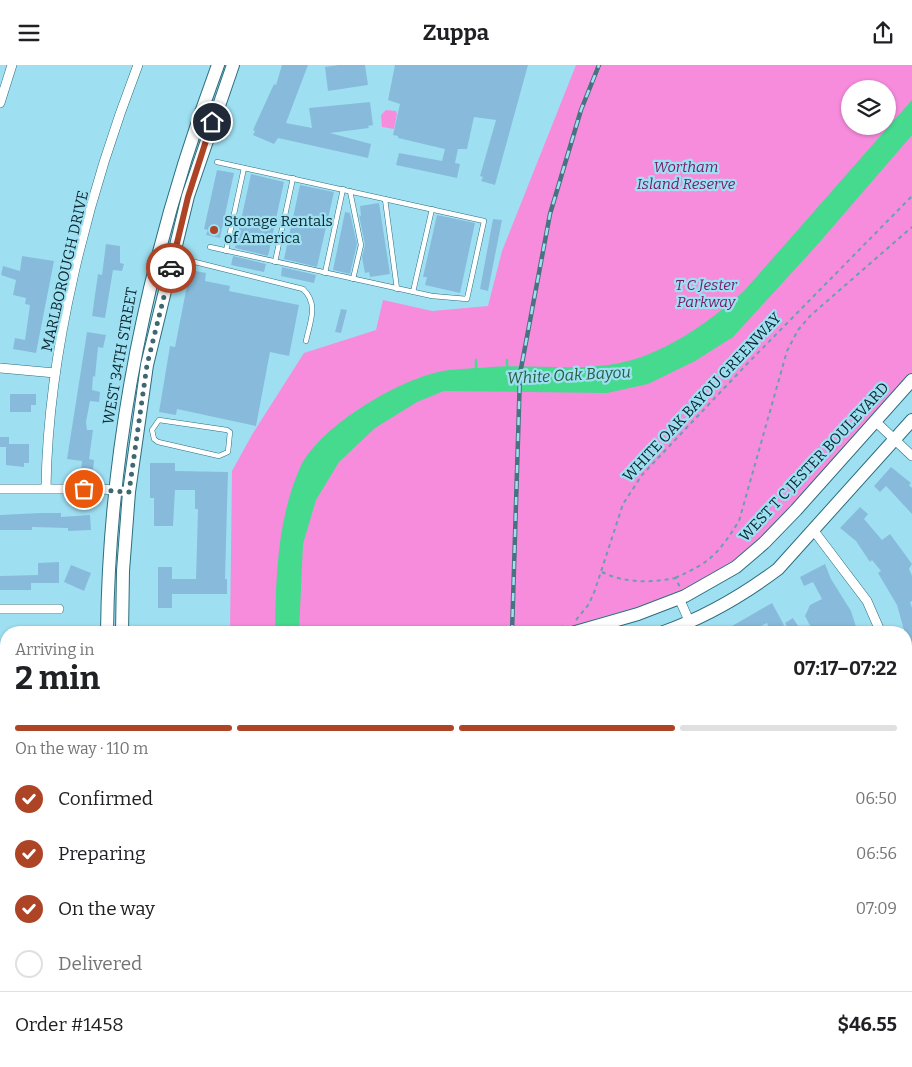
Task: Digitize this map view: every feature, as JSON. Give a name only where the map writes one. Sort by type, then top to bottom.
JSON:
[{"type":"main road","name":"WEST 34TH STREET","points":[[107,626],[108,562],[114,490],[133,363],[161,237],[193,133],[218,65]]},
{"type":"main road","name":"WEST 34TH STREET","points":[[122,626],[123,571],[129,492],[147,365],[174,257],[176,238],[206,137],[233,65]]},
{"type":"main road","points":[[193,133],[206,137]]},
{"type":"main road","points":[[161,237],[176,238]]},
{"type":"main road","points":[[133,363],[147,365]]},
{"type":"main road","name":"WEST T C JESTER BOULEVARD","points":[[571,626],[638,614],[736,567],[764,543],[912,380]]},
{"type":"main road","points":[[693,626],[753,588],[778,569],[912,420]]},
{"type":"street","points":[[0,103],[12,65]]},
{"type":"street","name":"MARLBOROUGH DRIVE","points":[[46,488],[48,421],[56,373],[88,220],[109,149],[138,65]]},
{"type":"street","points":[[0,368],[56,373]]},
{"type":"street","points":[[875,421],[912,456]]},
{"type":"street","points":[[0,489],[46,488],[129,492]]},
{"type":"street","points":[[814,531],[867,601],[878,626]]},
{"type":"street","points":[[681,595],[689,626]]},
{"type":"street","points":[[0,609],[59,609]]},
{"type":"lane","points":[[210,247],[397,289],[467,299],[484,221],[217,162]]},
{"type":"lane","points":[[226,251],[244,168]]},
{"type":"lane","points":[[275,262],[293,179]]},
{"type":"lane","points":[[325,273],[343,189]]},
{"type":"lane","points":[[350,191],[361,245],[353,279]]},
{"type":"lane","points":[[385,199],[397,289]]},
{"type":"lane","points":[[413,292],[432,209]]},
{"type":"lane","points":[[174,257],[303,289],[311,296],[314,307],[306,341]]},
{"type":"lane","points":[[159,420],[227,430],[231,436],[228,452],[219,456],[158,442],[154,439],[152,430],[159,420]]},
{"type":"lane","points":[[138,427],[152,430]]},
{"type":"path","name":"WHITE OAK BAYOU GREENWAY","points":[[571,626],[589,604],[622,504],[642,475],[747,364],[912,196]]},
{"type":"path","points":[[601,572],[614,578],[640,581],[675,578],[708,562],[718,553],[739,521],[787,351],[798,330],[828,299],[912,227]]},
{"type":"path","points":[[675,578],[681,595]]},
{"type":"green space","name":"T C Jester Parkway","points":[[576,65],[912,65],[912,372],[775,525],[737,558],[709,577],[662,600],[575,626],[230,626],[232,471],[253,433],[304,353],[376,330],[383,300],[432,311],[488,306],[502,251]]},
{"type":"green space","points":[[386,110],[396,111],[394,129],[382,127],[381,115]]},
{"type":"water","name":"White Oak Bayou","points":[[912,100],[912,135],[818,244],[733,337],[695,361],[648,384],[607,393],[444,391],[417,402],[375,428],[339,462],[316,500],[303,544],[299,626],[275,626],[276,591],[282,530],[286,510],[299,470],[321,439],[357,410],[398,387],[441,371],[508,366],[597,366],[632,360],[678,340],[719,312],[744,291],[881,135],[896,135],[896,118]]},
{"type":"building","points":[[282,65],[308,65],[286,123],[312,128],[309,108],[370,102],[373,125],[368,126],[369,128],[330,133],[371,144],[368,158],[278,138],[274,144],[253,135],[255,131],[253,130],[274,84],[276,85]]},
{"type":"building","points":[[365,65],[368,85],[328,91],[325,67]]},
{"type":"building","points":[[395,65],[528,65],[495,185],[481,181],[483,177],[480,176],[496,120],[474,117],[467,149],[458,149],[455,163],[460,164],[457,178],[396,165],[399,153],[442,161],[445,149],[398,138],[398,136],[393,135],[400,104],[388,100]]},
{"type":"building","points":[[217,170],[234,173],[220,238],[206,235],[208,230],[204,229]]},
{"type":"building","points":[[251,174],[284,182],[268,256],[235,248]]},
{"type":"building","points":[[300,185],[334,192],[317,267],[284,259]]},
{"type":"building","points":[[379,203],[390,274],[370,277],[369,272],[365,273],[362,257],[365,245],[359,215],[361,216],[360,206]]},
{"type":"building","points":[[345,212],[350,213],[357,244],[350,274],[333,270]]},
{"type":"building","points":[[437,215],[475,223],[460,293],[425,285],[427,277],[423,277]]},
{"type":"building","points":[[493,219],[502,220],[488,291],[480,289]]},
{"type":"building","points":[[106,244],[120,246],[120,263],[124,264],[122,271],[113,270],[105,318],[92,316],[98,274],[102,275]]},
{"type":"building","points":[[22,256],[54,261],[36,353],[13,349],[15,338],[25,340],[30,305],[25,304],[26,298],[13,295],[16,280],[1,275],[3,266],[20,271]]},
{"type":"building","points":[[233,256],[266,264],[264,272],[231,265]]},
{"type":"building","points":[[282,267],[316,275],[314,283],[281,276]]},
{"type":"building","points":[[190,270],[206,273],[205,281],[230,286],[229,291],[299,305],[289,356],[270,352],[256,426],[177,409],[176,415],[159,412],[170,346],[175,347]]},
{"type":"building","points":[[341,309],[347,310],[341,333],[335,332]]},
{"type":"building","points":[[87,332],[106,335],[103,348],[98,347],[95,377],[93,376],[92,390],[100,392],[99,402],[90,401],[86,422],[87,430],[93,430],[89,459],[94,460],[93,471],[81,470],[82,461],[67,459]]},
{"type":"building","points":[[10,394],[36,394],[36,405],[31,405],[31,412],[10,412]]},
{"type":"building","points":[[0,437],[9,437],[9,444],[29,444],[29,463],[24,463],[24,467],[6,465],[6,447],[0,447]]},
{"type":"building","points":[[150,463],[175,463],[175,471],[228,472],[225,579],[227,579],[227,594],[172,594],[172,608],[158,608],[158,567],[172,567],[172,579],[196,579],[198,509],[195,509],[195,490],[175,490],[173,526],[154,526],[154,498],[150,498]]},
{"type":"building","points":[[891,467],[911,483],[909,485],[912,488],[912,514],[886,486],[880,492],[874,486]]},
{"type":"building","points":[[860,507],[868,514],[864,519],[882,540],[890,534],[912,564],[909,569],[912,576],[912,601],[910,602],[912,626],[903,626],[897,605],[878,573],[881,571],[872,560],[870,562],[856,541],[840,528]]},
{"type":"building","points":[[61,513],[61,517],[90,515],[91,530],[68,531],[68,528],[32,527],[32,530],[0,530],[0,515]]},
{"type":"building","points":[[59,562],[59,583],[31,583],[31,590],[0,590],[0,576],[38,575],[38,563]]},
{"type":"building","points":[[825,564],[831,579],[851,611],[856,626],[810,626],[805,616],[810,605],[822,599],[813,582],[804,586],[800,577]]},
{"type":"building","points":[[71,565],[91,573],[84,591],[64,582]]},
{"type":"building","points":[[772,603],[784,625],[768,626],[767,623],[760,626],[732,626]]},
{"type":"building","points":[[793,618],[798,626],[787,626],[785,623]]},
{"type":"waterway","points":[[476,360],[476,371]]},
{"type":"waterway","name":"White Oak Bayou","points":[[507,360],[507,369]]},
{"type":"railway","points":[[512,626],[520,374],[550,214],[581,110],[599,65]]},
{"type":"way so far","points":[[84,489],[129,492],[147,365],[171,268]]},
{"type":"place","name":"Storage Rentals of America","points":[[214,230]]},
{"type":"route","points":[[171,268],[176,238],[212,122]]},
{"type":"park label","name":"Wortham Island Reserve","points":[[686,176]]}]
